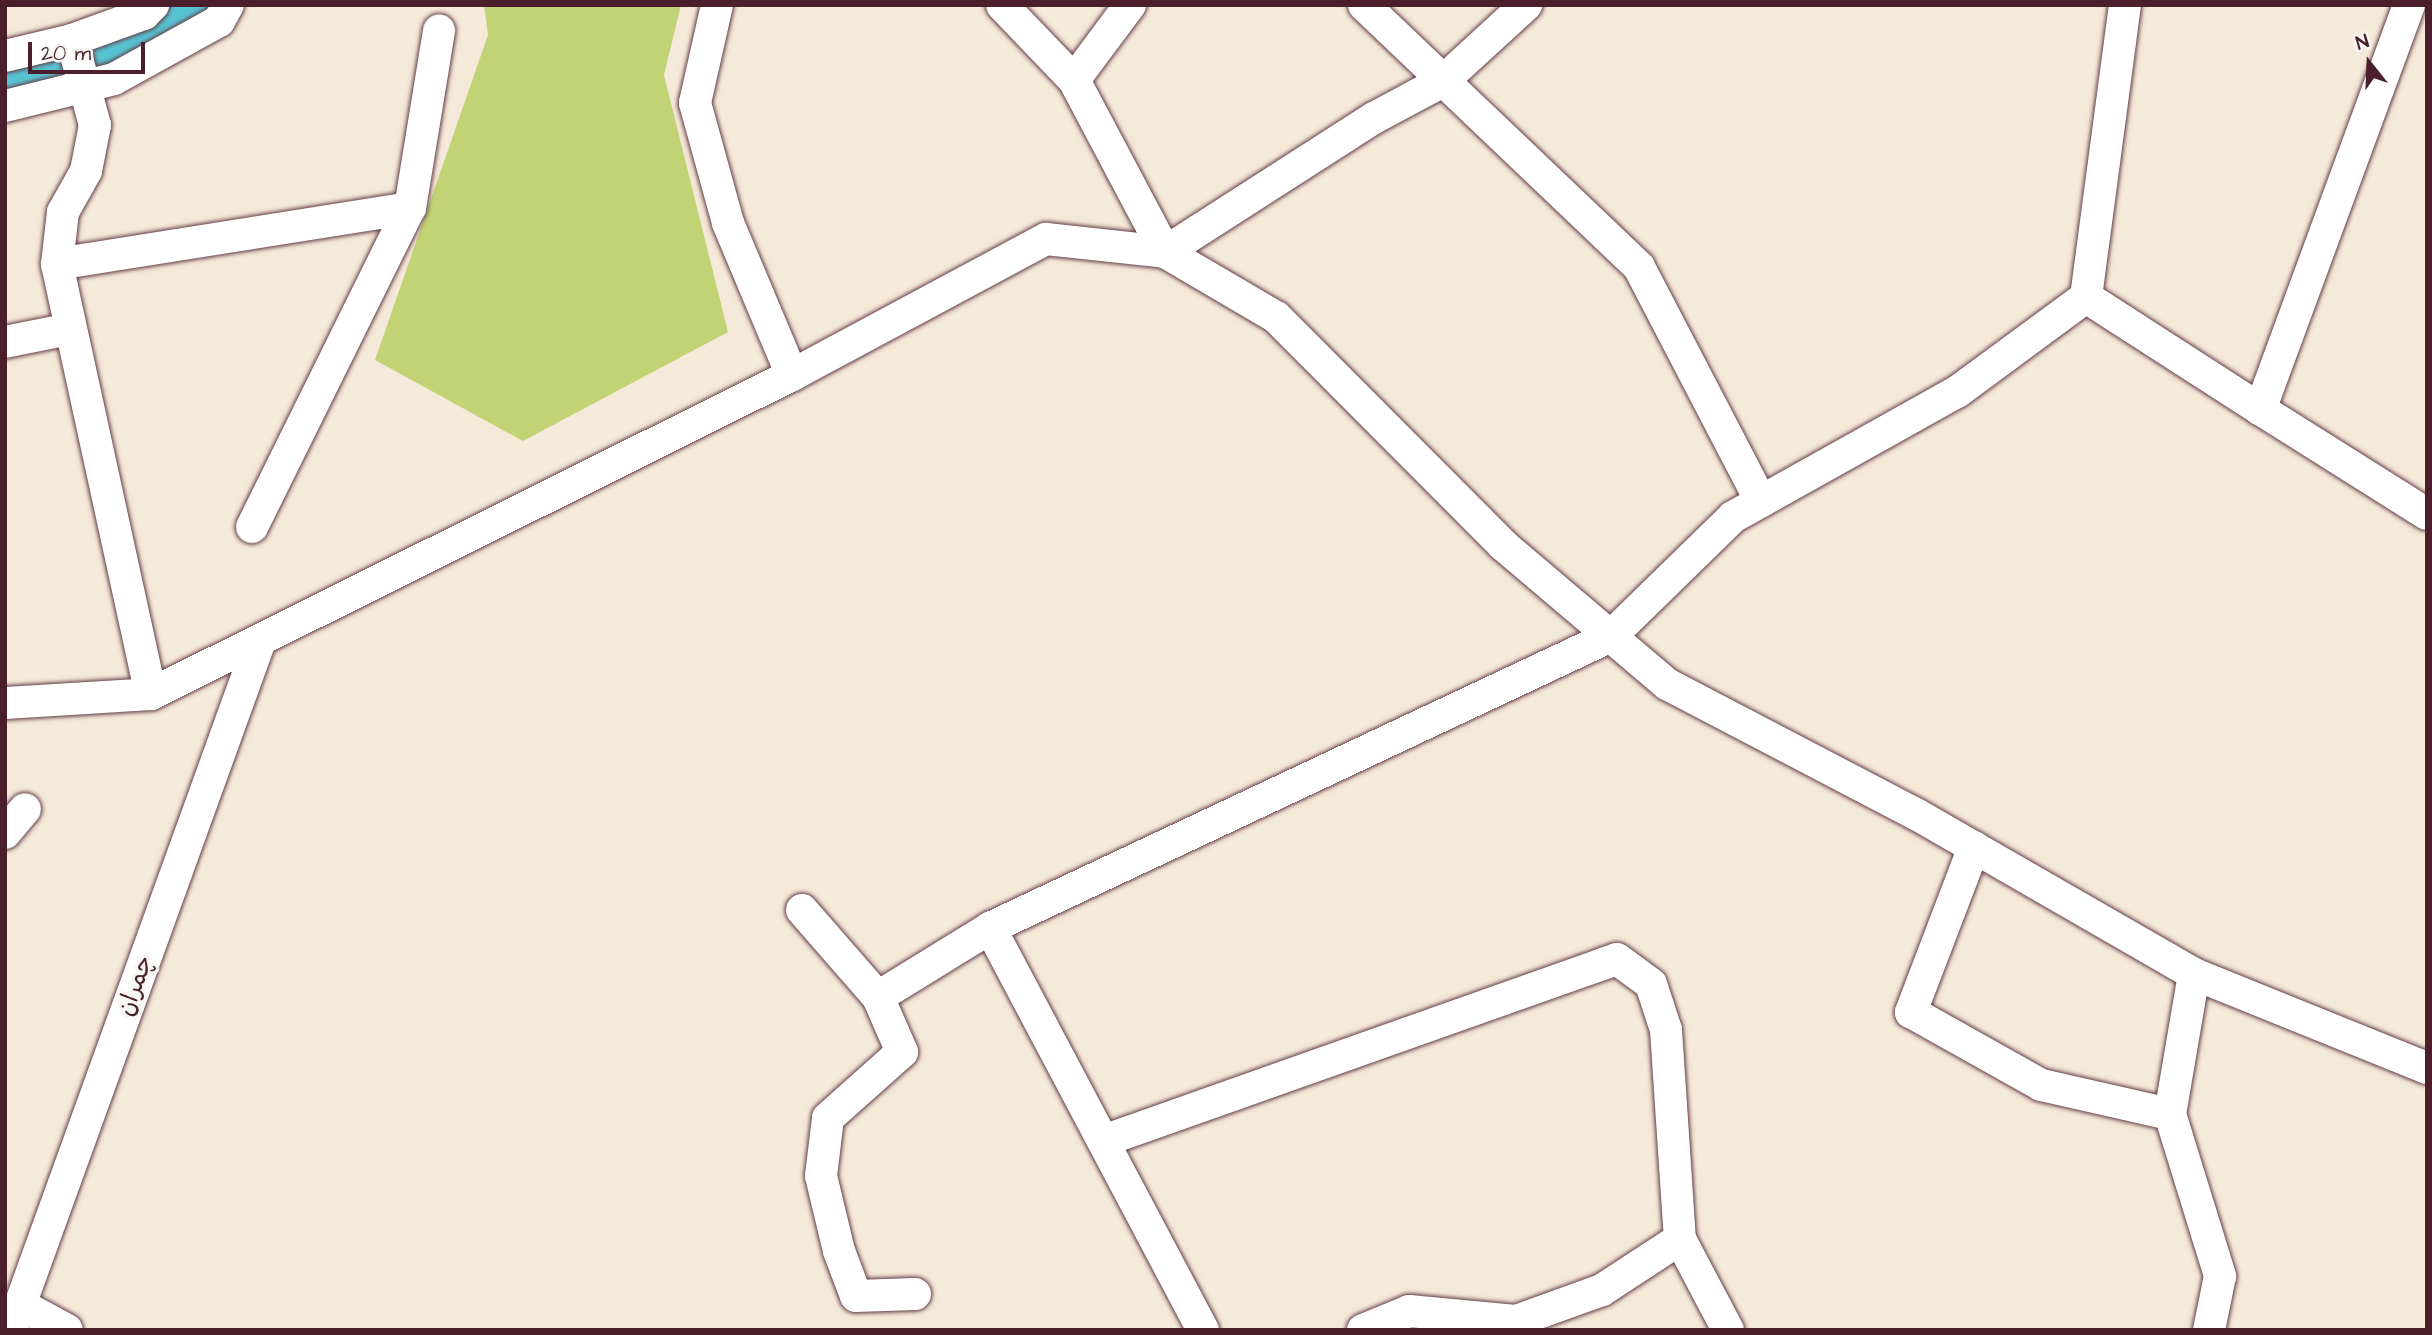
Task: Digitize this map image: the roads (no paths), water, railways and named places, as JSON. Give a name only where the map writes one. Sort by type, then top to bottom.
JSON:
[{"type":"street","points":[[5,56],[72,41],[144,14],[153,5]]},
{"type":"street","points":[[5,106],[83,83],[114,79],[219,21],[228,5]]},
{"type":"street","points":[[717,5],[695,103],[728,223],[792,375]]},
{"type":"street","points":[[1002,5],[1074,80],[1165,253]]},
{"type":"street","points":[[1074,80],[1130,5]]},
{"type":"street","points":[[1364,5],[1639,267],[1761,501]]},
{"type":"street","points":[[1165,253],[1374,118],[1443,81],[1526,5]]},
{"type":"street","points":[[878,997],[990,928],[1611,636],[1733,517],[1957,391],[2086,297],[2125,5]]},
{"type":"street","points":[[2260,409],[2409,5]]},
{"type":"street","points":[[252,527],[410,208],[439,30]]},
{"type":"street","points":[[72,41],[95,125],[86,171],[63,212],[57,264],[151,694]]},
{"type":"street","points":[[57,264],[410,208]]},
{"type":"street","points":[[5,703],[151,694],[792,375],[1046,239],[1165,253],[1276,317],[1503,545],[1667,684],[1974,847],[2194,974],[2427,1069]]},
{"type":"street","points":[[2086,297],[2427,514]]},
{"type":"street","points":[[5,342],[70,329]]},
{"type":"street","name":"چمران","points":[[16,1318],[260,641]]},
{"type":"street","points":[[5,833],[25,809]]},
{"type":"street","points":[[1974,847],[1910,1012],[2041,1085],[2170,1114]]},
{"type":"street","points":[[802,910],[878,997],[902,1052],[828,1118],[821,1176],[839,1251],[856,1296],[915,1294]]},
{"type":"street","points":[[990,928],[1203,1330]]},
{"type":"street","points":[[1103,1142],[1616,960],[1651,984],[1666,1030],[1680,1239],[1728,1330]]},
{"type":"street","points":[[2194,974],[2170,1114],[2220,1276],[2209,1330]]},
{"type":"street","points":[[1363,1330],[1409,1311],[1516,1321],[1602,1290],[1680,1239]]},
{"type":"street","points":[[16,1318],[67,1330]]},
{"type":"waterway","points":[[5,82],[159,39],[196,5]]}]
